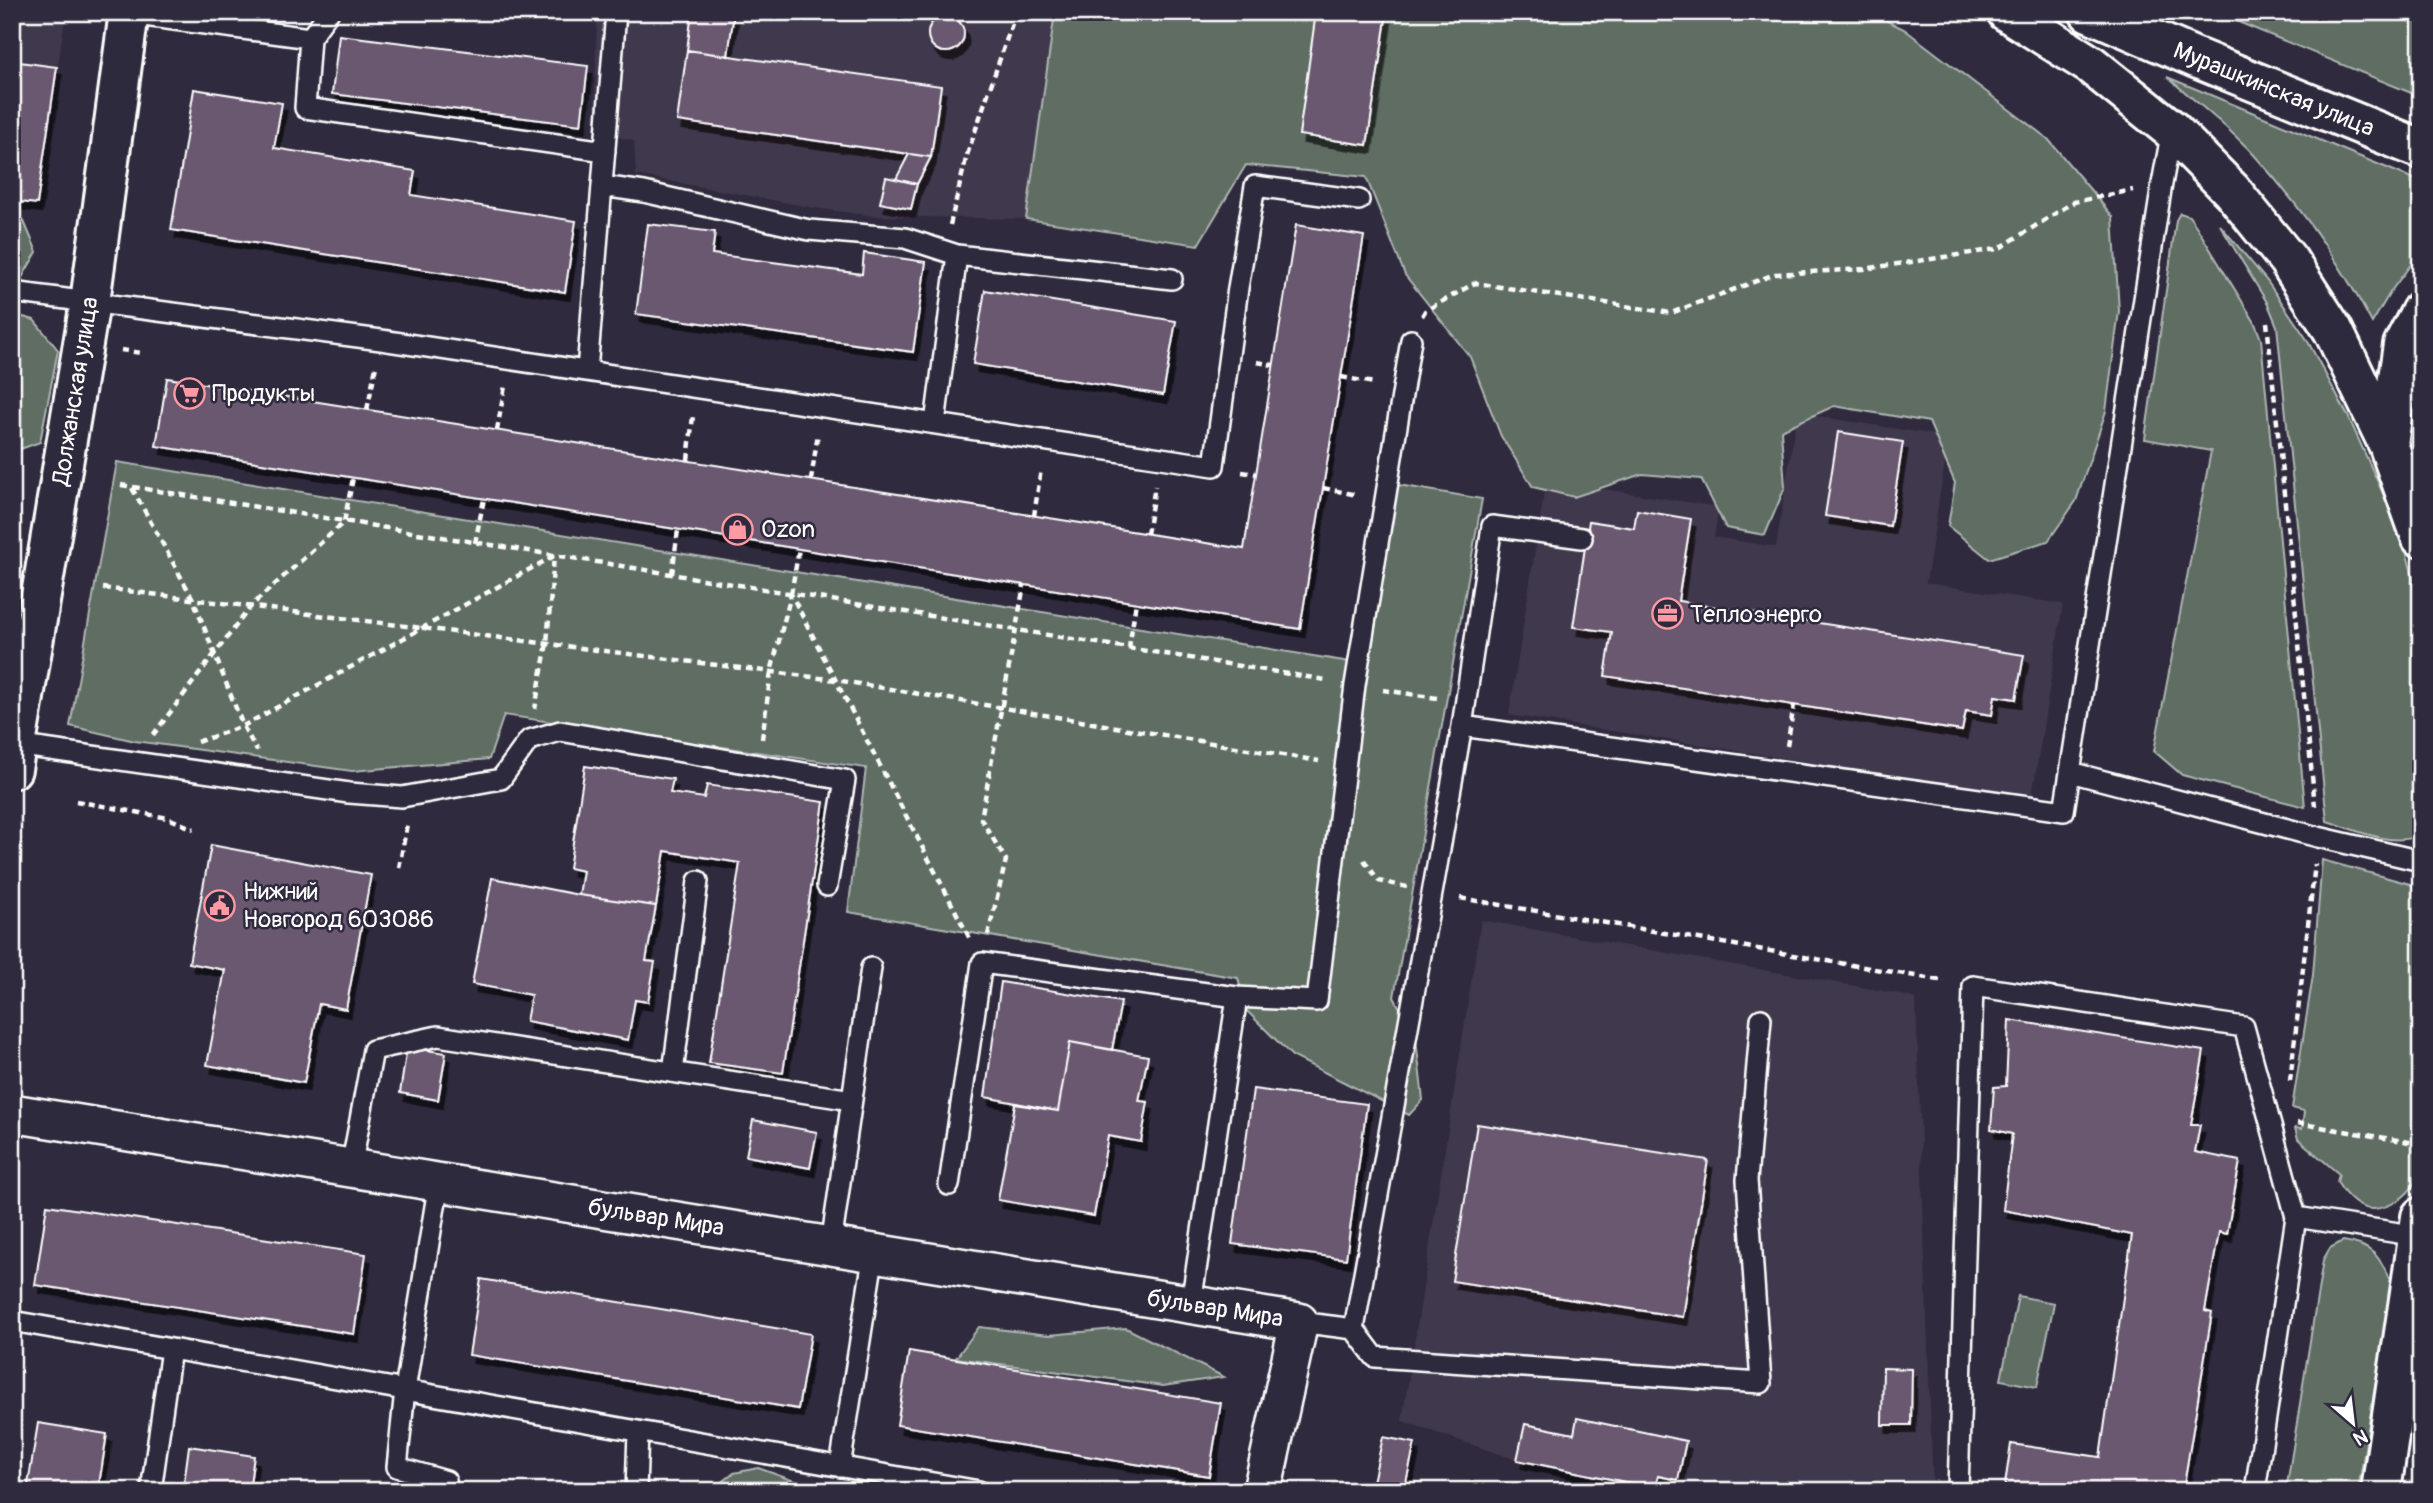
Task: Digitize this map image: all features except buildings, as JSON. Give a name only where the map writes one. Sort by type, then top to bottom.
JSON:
[{"type":"main road","points":[[2007,12],[2091,65],[2172,130],[2232,191],[2288,260],[2333,330],[2388,444],[2421,537]]},
{"type":"main road","name":"Мурашкинская улица","points":[[2089,12],[2421,149]]},
{"type":"main road","name":"Должанская улица","points":[[14,757],[90,302],[129,13]]},
{"type":"main road","points":[[2388,444],[2403,345],[2421,311]]},
{"type":"main road","points":[[2381,1491],[2419,1226]]},
{"type":"street","name":"бульвар Мира","points":[[12,1113],[1299,1322]]},
{"type":"street","points":[[1269,1489],[1299,1322]]},
{"type":"lane","points":[[329,12],[310,38],[306,108],[605,151]]},
{"type":"lane","points":[[587,371],[616,12]]},
{"type":"lane","points":[[129,13],[310,38]]},
{"type":"lane","points":[[1462,726],[2064,811],[2161,184],[2172,130]]},
{"type":"lane","points":[[602,186],[644,191],[809,230],[905,238],[950,253],[1172,279]]},
{"type":"lane","points":[[12,292],[381,340],[1214,466],[1255,186],[1359,200]]},
{"type":"lane","points":[[935,424],[950,253]]},
{"type":"lane","points":[[949,1185],[982,963],[1237,998],[1317,1001],[1355,685],[1411,340]]},
{"type":"lane","points":[[1354,1329],[1462,726],[1492,526],[1582,538]]},
{"type":"lane","points":[[14,757],[82,753],[131,764],[349,793],[402,797],[501,779],[528,740],[560,731],[845,780],[827,886]]},
{"type":"lane","points":[[2070,772],[2421,861]]},
{"type":"lane","points":[[673,1072],[698,881]]},
{"type":"lane","points":[[831,1245],[871,968]]},
{"type":"lane","points":[[1958,1491],[1973,986],[2244,1027],[2296,1217],[2255,1491]]},
{"type":"lane","points":[[1191,1304],[1237,998]]},
{"type":"lane","points":[[1299,1322],[1354,1329],[1375,1357],[1761,1383],[1747,1180],[1760,1019]]},
{"type":"lane","points":[[351,1168],[373,1050],[438,1036],[852,1100]]},
{"type":"lane","points":[[439,1182],[405,1390],[397,1468],[446,1481],[444,1491]]},
{"type":"lane","points":[[2296,1217],[2419,1226]]},
{"type":"lane","points":[[840,1467],[874,1252]]},
{"type":"lane","points":[[12,1321],[840,1467],[918,1485],[979,1491]]},
{"type":"lane","points":[[151,1491],[171,1349]]},
{"type":"lane","points":[[636,1491],[638,1431]]},
{"type":"path","points":[[950,253],[967,155],[1016,12]]},
{"type":"path","points":[[1411,340],[1425,311],[1475,283],[1671,313],[1775,274],[1864,269],[1998,249],[2074,202],[2161,184]]},
{"type":"path","points":[[2267,322],[2318,837],[2290,1083]]},
{"type":"path","points":[[367,410],[381,340]]},
{"type":"path","points":[[113,349],[141,353]]},
{"type":"path","points":[[497,430],[511,360]]},
{"type":"path","points":[[688,460],[697,388]]},
{"type":"path","points":[[811,480],[821,407]]},
{"type":"path","points":[[1034,516],[1045,440]]},
{"type":"path","points":[[1147,534],[1159,458]]},
{"type":"path","points":[[131,764],[251,606],[344,522],[353,478]]},
{"type":"path","points":[[121,485],[1465,703]]},
{"type":"path","points":[[131,487],[193,599],[243,726],[274,781]]},
{"type":"path","points":[[475,543],[484,499]]},
{"type":"path","points":[[672,574],[678,530]]},
{"type":"path","points":[[759,765],[771,672],[791,594],[799,549]]},
{"type":"path","points":[[193,743],[243,726],[554,556]]},
{"type":"path","points":[[528,740],[547,643],[554,556]]},
{"type":"path","points":[[982,963],[1006,860],[981,819],[1024,585]]},
{"type":"path","points":[[103,588],[836,680],[1002,710],[1344,765]]},
{"type":"path","points":[[791,594],[982,963]]},
{"type":"path","points":[[1129,648],[1136,603]]},
{"type":"path","points":[[1782,771],[1794,705]]},
{"type":"path","points":[[76,801],[168,818],[194,829]]},
{"type":"path","points":[[399,868],[408,818]]},
{"type":"path","points":[[1339,827],[1379,881],[1432,893],[1973,986]]},
{"type":"path","points":[[2291,1122],[2421,1144]]},
{"type":"shaded area","points":[[12,12],[66,12],[37,204],[12,201]]},
{"type":"shaded area","points":[[597,12],[1055,12],[1026,219],[873,216],[636,175],[634,141],[594,131]]},
{"type":"shaded area","points":[[1797,413],[1949,437],[1926,583],[2063,604],[2032,797],[1509,715],[1546,480],[1719,507],[1714,537],[1776,547]]},
{"type":"shaded area","points":[[1481,920],[1895,993],[1916,999],[1933,1491],[1676,1491],[1517,1460],[1402,1421]]},
{"type":"green space","points":[[1055,12],[1869,12],[1904,29],[2048,139],[2113,217],[2119,311],[2106,411],[2076,501],[2048,541],[1989,559],[1948,526],[1955,483],[1929,422],[1834,406],[1781,430],[1785,487],[1765,535],[1726,528],[1701,479],[1642,474],[1574,497],[1533,487],[1501,436],[1470,357],[1405,275],[1366,177],[1246,165],[1198,245],[1026,219]]},
{"type":"green space","points":[[2214,12],[2421,12],[2421,97]]},
{"type":"green space","points":[[2167,77],[2421,182],[2421,251],[2391,291],[2372,323],[2333,257],[2272,175],[2234,135]]},
{"type":"green space","points":[[2180,213],[2189,216],[2196,226],[2254,321],[2261,339],[2305,807],[2182,775],[2154,751],[2211,451],[2145,439],[2176,220]]},
{"type":"green space","points":[[23,219],[37,252],[20,281],[12,281],[12,221]]},
{"type":"green space","points":[[2220,225],[2267,281],[2306,338],[2348,416],[2395,520],[2408,558],[2421,608],[2421,834],[2410,838],[2387,839],[2327,821],[2277,326],[2268,304]]},
{"type":"green space","points":[[12,314],[34,320],[58,350],[40,442],[12,452]]},
{"type":"green space","points":[[117,462],[1369,665],[1398,485],[1482,499],[1394,997],[1416,1039],[1423,1100],[1409,1115],[1292,1056],[1246,1010],[1238,978],[848,912],[866,768],[504,715],[489,759],[352,771],[135,741],[70,726]]},
{"type":"green space","points":[[2322,860],[2410,884],[2421,891],[2421,1110],[2417,1177],[2402,1197],[2391,1204],[2374,1209],[2362,1207],[2352,1201],[2337,1182],[2339,1174],[2298,1139],[2295,1128],[2302,1129],[2304,1111],[2292,1108],[2313,975]]},
{"type":"green space","points":[[2343,1241],[2369,1249],[2384,1266],[2392,1283],[2358,1491],[2286,1491],[2323,1260],[2330,1248]]},
{"type":"green space","points":[[2018,1296],[2054,1303],[2037,1387],[2001,1380]]},
{"type":"green space","points":[[979,1327],[1049,1335],[1126,1328],[1224,1377],[1163,1386],[956,1358]]},
{"type":"green space","points":[[758,1468],[803,1484],[808,1491],[711,1491],[734,1473]]},
{"type":"place","name":"Продукты","points":[[189,393]]},
{"type":"place","name":"Ozon","points":[[738,529]]},
{"type":"place","name":"Теплоэнерго","points":[[1667,614]]},
{"type":"place","name":"Нижний Новгород 603086","points":[[220,905]]}]
